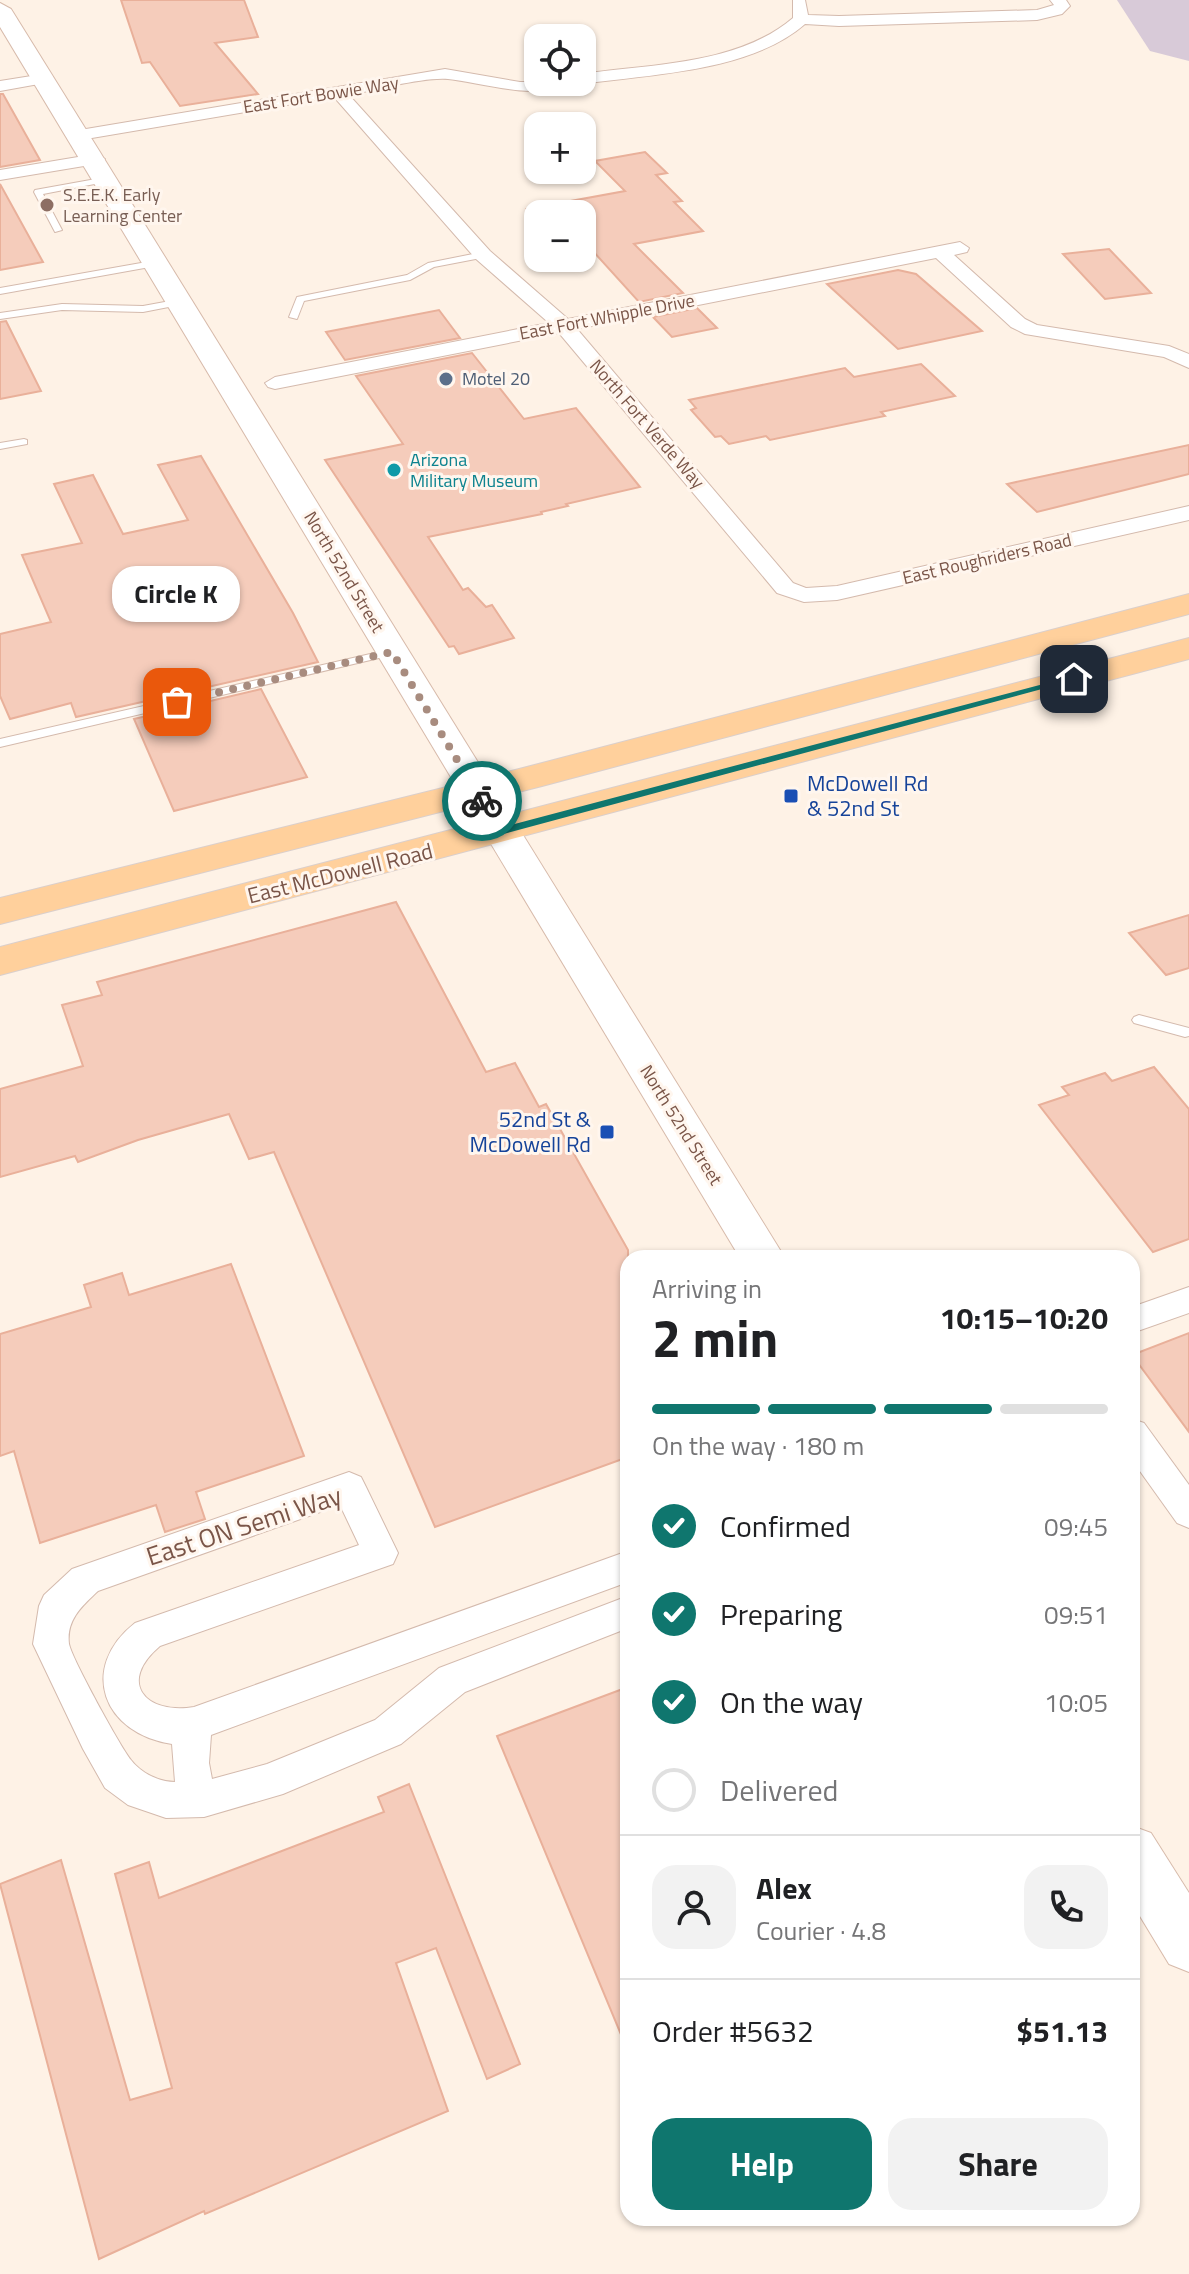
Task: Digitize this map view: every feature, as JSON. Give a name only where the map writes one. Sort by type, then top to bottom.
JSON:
[{"type":"main road","name":"North 52nd Street","points":[[0,9],[102,169],[500,831],[758,1250]]},
{"type":"main road","name":"East McDowell Road","points":[[0,911],[476,791],[1189,604]]},
{"type":"main road","name":"East McDowell Road","points":[[0,961],[1189,648]]},
{"type":"main road","points":[[1140,1865],[1189,1944]]},
{"type":"street","points":[[799,0],[801,19]]},
{"type":"street","points":[[596,77],[735,54],[785,35],[801,19],[839,21],[1037,15],[1057,11],[1062,6],[1058,0]]},
{"type":"street","name":"East Fort Bowie Way","points":[[80,135],[445,74],[524,87]]},
{"type":"street","points":[[0,86],[44,79]]},
{"type":"street","name":"North Fort Verde Way","points":[[338,92],[483,255],[564,326],[785,588]]},
{"type":"street","points":[[0,175],[102,169]]},
{"type":"street","name":"East Fort Whipple Drive","points":[[275,383],[960,248]]},
{"type":"street","points":[[940,252],[1009,316],[1032,330],[1169,352],[1189,362]]},
{"type":"street","name":"East Roughriders Road","points":[[785,588],[804,595],[837,593],[1189,513]]},
{"type":"street","points":[[1140,1317],[1189,1300]]},
{"type":"street","points":[[1140,1444],[1189,1513]]},
{"type":"street","name":"East ON Semi Way","points":[[620,1569],[194,1724],[168,1727],[136,1712],[125,1699],[120,1681],[121,1665],[129,1651],[148,1634],[380,1553],[349,1487],[85,1580],[57,1606],[51,1644],[96,1737],[119,1775],[142,1792],[166,1800],[204,1799],[269,1781],[388,1732],[452,1680],[620,1615]]},
{"type":"street","points":[[194,1724],[190,1761],[194,1786],[204,1799]]},
{"type":"lane","points":[[58,230],[38,192],[102,169]]},
{"type":"lane","points":[[294,317],[300,299],[410,277],[431,265],[483,255]]},
{"type":"lane","points":[[0,291],[158,263]]},
{"type":"lane","points":[[0,316],[62,307],[143,309],[181,302]]},
{"type":"lane","points":[[0,446],[24,442]]},
{"type":"lane","points":[[0,743],[392,652]]},
{"type":"lane","points":[[1139,1020],[1185,1032]]},
{"type":"building","points":[[121,0],[244,0],[258,37],[215,43],[258,94],[180,106],[150,62],[142,63]]},
{"type":"building","points":[[0,94],[3,94],[40,160],[0,167]]},
{"type":"building","points":[[645,152],[667,173],[656,175],[682,201],[674,202],[703,231],[634,244],[683,293],[639,302],[596,254],[596,200],[576,200],[625,191],[596,161]]},
{"type":"building","points":[[0,184],[43,262],[0,270]]},
{"type":"building","points":[[1109,249],[1151,293],[1105,299],[1063,254]]},
{"type":"building","points":[[898,270],[916,274],[982,331],[898,349],[827,284]]},
{"type":"building","points":[[697,308],[717,328],[672,337],[653,317]]},
{"type":"building","points":[[439,310],[460,338],[345,360],[326,332]]},
{"type":"building","points":[[6,321],[41,391],[0,399],[0,322]]},
{"type":"building","points":[[472,353],[524,419],[576,408],[640,487],[566,504],[568,506],[542,514],[428,537],[463,590],[468,588],[486,607],[492,605],[514,638],[459,654],[454,646],[449,647],[325,460],[403,444],[356,376]]},
{"type":"building","points":[[921,364],[955,396],[881,412],[885,416],[770,440],[766,436],[729,444],[721,436],[715,437],[691,410],[696,408],[689,400],[845,368],[854,377]]},
{"type":"building","points":[[1189,445],[1189,474],[1037,512],[1007,484]]},
{"type":"building","points":[[201,456],[293,613],[318,662],[76,717],[71,703],[10,719],[0,696],[0,634],[51,622],[22,555],[82,543],[54,484],[93,475],[123,534],[188,520],[158,465]]},
{"type":"building","points":[[261,689],[307,777],[174,811],[134,719]]},
{"type":"building","points":[[396,902],[486,1072],[515,1063],[539,1107],[546,1104],[628,1250],[620,1250],[620,1460],[435,1527],[274,1152],[249,1159],[229,1114],[138,1140],[78,1162],[75,1156],[0,1177],[0,1089],[83,1066],[62,1005],[102,995],[97,982]]},
{"type":"building","points":[[1189,915],[1189,968],[1166,975],[1129,933]]},
{"type":"building","points":[[1154,1067],[1189,1109],[1189,1239],[1153,1252],[1039,1105],[1069,1095],[1062,1087],[1105,1073],[1112,1081]]},
{"type":"building","points":[[231,1264],[304,1456],[196,1492],[205,1519],[165,1532],[156,1505],[40,1543],[14,1451],[0,1456],[0,1334],[91,1307],[84,1285],[122,1273],[129,1295]]},
{"type":"building","points":[[1189,1333],[1189,1432],[1140,1366],[1140,1352]]},
{"type":"building","points":[[620,1690],[620,2032],[497,1736]]},
{"type":"building","points":[[409,1784],[520,2064],[487,2079],[436,1948],[396,1963],[448,2111],[205,2214],[204,2211],[99,2259],[0,1884],[61,1860],[130,2100],[172,2088],[115,1874],[149,1862],[159,1898],[384,1812],[378,1797]]},
{"type":"runway","points":[[1171,0],[1189,28]]},
{"type":"way so far","points":[[177,702],[392,652],[482,801]]},
{"type":"place","name":"S.E.E.K. Early Learning Center","points":[[47,205]]},
{"type":"place","name":"Motel 20","points":[[446,379]]},
{"type":"place","name":"Arizona Military Museum","points":[[394,470]]},
{"type":"place","name":"Circle K","points":[[177,702]]},
{"type":"place","name":"McDowell Rd & 52nd St","points":[[791,796]]},
{"type":"place","name":"52nd St & McDowell Rd","points":[[607,1132]]},
{"type":"route","points":[[482,801],[500,831],[1074,679]]}]
